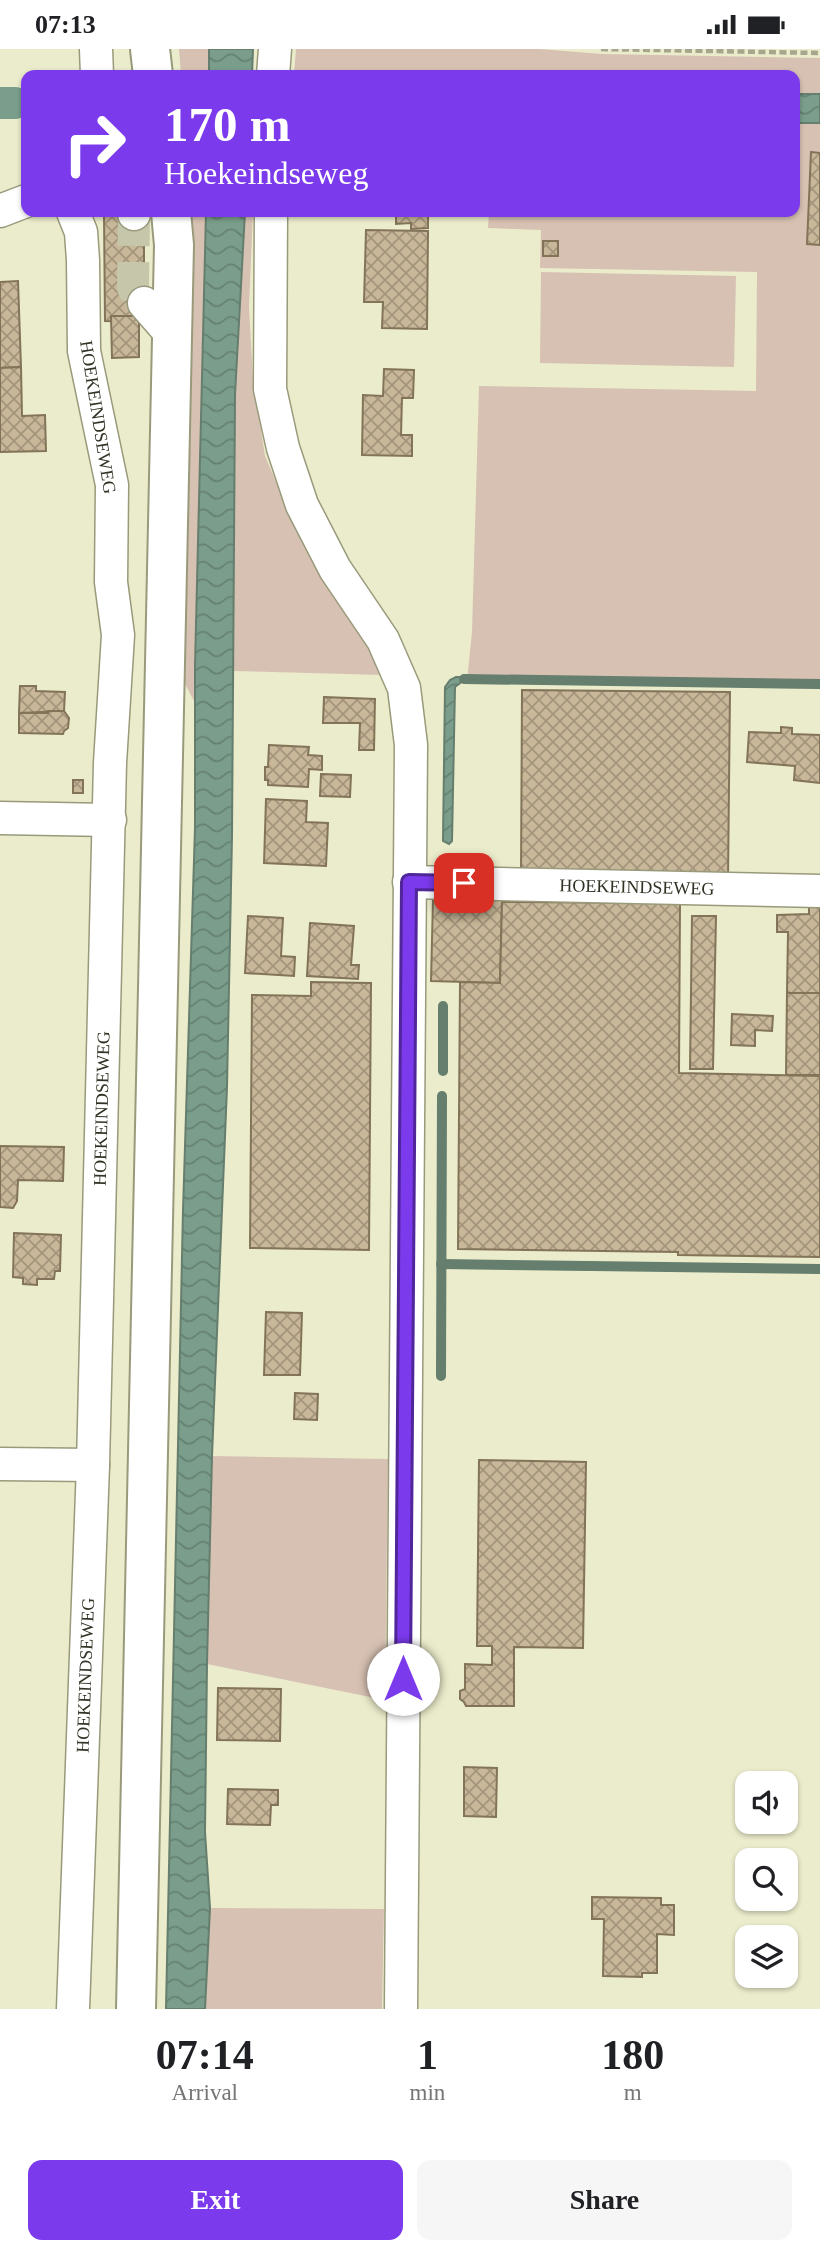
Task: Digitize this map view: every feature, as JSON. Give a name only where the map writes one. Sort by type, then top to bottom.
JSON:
[{"type":"main road","points":[[150,49],[152,70]]},
{"type":"main road","points":[[167,70],[169,49]]},
{"type":"main road","points":[[136,2009],[174,245],[171,217]]},
{"type":"street","points":[[96,49],[97,70]]},
{"type":"street","points":[[273,70],[275,49]]},
{"type":"street","points":[[0,212],[21,203]]},
{"type":"street","name":"HOEKEINDSEWEG","points":[[73,2009],[93,1465],[110,763],[118,635],[111,582],[112,485],[84,351],[83,260],[80,232],[75,217]]},
{"type":"street","points":[[271,217],[270,389],[283,448],[302,505],[335,569],[383,640],[404,688],[411,745],[401,2009]]},
{"type":"street","points":[[144,303],[171,334]]},
{"type":"street","points":[[0,818],[110,820]]},
{"type":"street","name":"HOEKEINDSEWEG","points":[[409,882],[820,891]]},
{"type":"street","points":[[0,1464],[93,1465]]},
{"type":"path","points":[[601,49],[820,53]]},
{"type":"shaded area","points":[[179,49],[209,49],[209,70],[181,70]]},
{"type":"shaded area","points":[[296,49],[540,49],[602,54],[820,58],[820,94],[800,94],[800,70],[294,70]]},
{"type":"shaded area","points":[[800,123],[820,123],[820,689],[467,681],[472,632],[479,386],[756,391],[757,272],[540,268],[541,230],[488,228],[489,217],[800,217]]},
{"type":"shaded area","points":[[188,217],[206,217],[194,701],[184,682]]},
{"type":"shaded area","points":[[245,217],[253,217],[249,307],[253,379],[265,456],[303,545],[371,648],[383,675],[233,671],[235,395]]},
{"type":"shaded area","points":[[541,272],[736,276],[734,367],[540,363]]},
{"type":"shaded area","points":[[212,1456],[388,1459],[385,1700],[207,1664]]},
{"type":"shaded area","points":[[210,1908],[384,1909],[382,2009],[205,2009]]},
{"type":"water","points":[[209,49],[253,49],[252,70],[209,70]]},
{"type":"water","points":[[800,94],[820,94],[820,123],[800,123]]},
{"type":"water","points":[[206,217],[245,217],[235,395],[227,1087],[212,1456],[207,1664],[205,1832],[210,1908],[205,2009],[166,2009],[183,1210],[195,828],[195,666]]},
{"type":"water","points":[[456,677],[464,677],[455,687],[452,841],[449,844],[443,841],[445,687]]},
{"type":"building","points":[[811,152],[820,153],[820,245],[807,244]]},
{"type":"building","points":[[104,217],[144,217],[144,322],[105,321]]},
{"type":"building","points":[[396,217],[428,217],[428,228],[411,229],[411,223],[396,224]]},
{"type":"building","points":[[366,230],[428,231],[427,329],[382,328],[383,302],[364,302]]},
{"type":"building","points":[[543,241],[558,241],[558,256],[543,256]]},
{"type":"building","points":[[18,281],[21,367],[0,368],[0,282]]},
{"type":"building","points":[[111,316],[139,316],[139,357],[112,358]]},
{"type":"building","points":[[21,367],[22,416],[45,415],[46,451],[0,452],[0,368]]},
{"type":"building","points":[[384,369],[414,370],[413,398],[402,398],[401,435],[412,435],[412,456],[362,455],[363,395],[383,396]]},
{"type":"building","points":[[20,686],[36,686],[36,691],[65,692],[64,711],[19,713]]},
{"type":"building","points":[[522,690],[730,692],[728,879],[521,876]]},
{"type":"building","points":[[324,697],[375,699],[374,750],[359,750],[360,723],[323,723]]},
{"type":"building","points":[[64,711],[69,718],[68,728],[63,734],[19,733],[19,713]]},
{"type":"building","points":[[781,727],[792,728],[792,734],[820,735],[820,783],[794,780],[795,766],[747,762],[749,732],[781,733]]},
{"type":"building","points":[[269,745],[309,747],[308,755],[322,756],[322,770],[309,769],[308,787],[268,785],[268,780],[265,780],[265,767],[268,767]]},
{"type":"building","points":[[321,774],[351,775],[350,797],[320,796]]},
{"type":"building","points":[[73,780],[83,780],[83,793],[73,793]]},
{"type":"building","points":[[266,799],[307,801],[306,822],[328,823],[326,866],[264,863]]},
{"type":"building","points":[[433,899],[502,900],[500,983],[431,981]]},
{"type":"building","points":[[502,902],[680,903],[679,1073],[820,1076],[820,1257],[458,1249],[460,982],[500,983]]},
{"type":"building","points":[[809,907],[820,907],[820,993],[787,993],[788,932],[777,932],[777,915],[809,914]]},
{"type":"building","points":[[248,916],[283,918],[281,956],[295,957],[294,976],[245,973]]},
{"type":"building","points":[[692,916],[716,916],[713,1069],[690,1069]]},
{"type":"building","points":[[310,923],[354,926],[351,965],[359,965],[358,979],[307,976]]},
{"type":"building","points":[[311,982],[371,983],[369,1250],[250,1248],[252,995],[311,996]]},
{"type":"building","points":[[787,993],[820,993],[820,1075],[786,1075]]},
{"type":"building","points":[[732,1014],[773,1016],[772,1031],[755,1030],[755,1046],[731,1045]]},
{"type":"building","points":[[0,1146],[64,1147],[63,1181],[18,1180],[17,1201],[13,1208],[0,1207]]},
{"type":"building","points":[[14,1233],[61,1235],[60,1271],[55,1271],[54,1279],[37,1279],[37,1285],[23,1284],[23,1278],[13,1277]]},
{"type":"building","points":[[266,1312],[302,1313],[300,1375],[264,1375]]},
{"type":"building","points":[[295,1393],[318,1394],[317,1420],[294,1419]]},
{"type":"building","points":[[479,1460],[586,1462],[583,1648],[514,1647],[514,1706],[466,1706],[460,1699],[460,1691],[465,1689],[465,1664],[492,1665],[492,1646],[477,1646]]},
{"type":"building","points":[[218,1688],[281,1689],[280,1741],[217,1740]]},
{"type":"building","points":[[464,1767],[497,1768],[496,1817],[464,1816]]},
{"type":"building","points":[[228,1789],[278,1790],[278,1805],[271,1805],[270,1825],[227,1824]]},
{"type":"building","points":[[592,1897],[661,1898],[661,1905],[674,1905],[674,1935],[657,1934],[657,1973],[642,1973],[642,1977],[603,1976],[604,1919],[592,1919]]},
{"type":"waterway","points":[[0,103],[15,103]]},
{"type":"waterway","points":[[464,679],[820,684]]},
{"type":"waterway","points":[[443,1006],[443,1071]]},
{"type":"waterway","points":[[441,1376],[442,1096]]},
{"type":"waterway","points":[[441,1264],[820,1269]]},
{"type":"tunnel","points":[[134,217],[133,288],[144,303]]},
{"type":"route","points":[[403,1679],[409,882],[464,883]]}]
